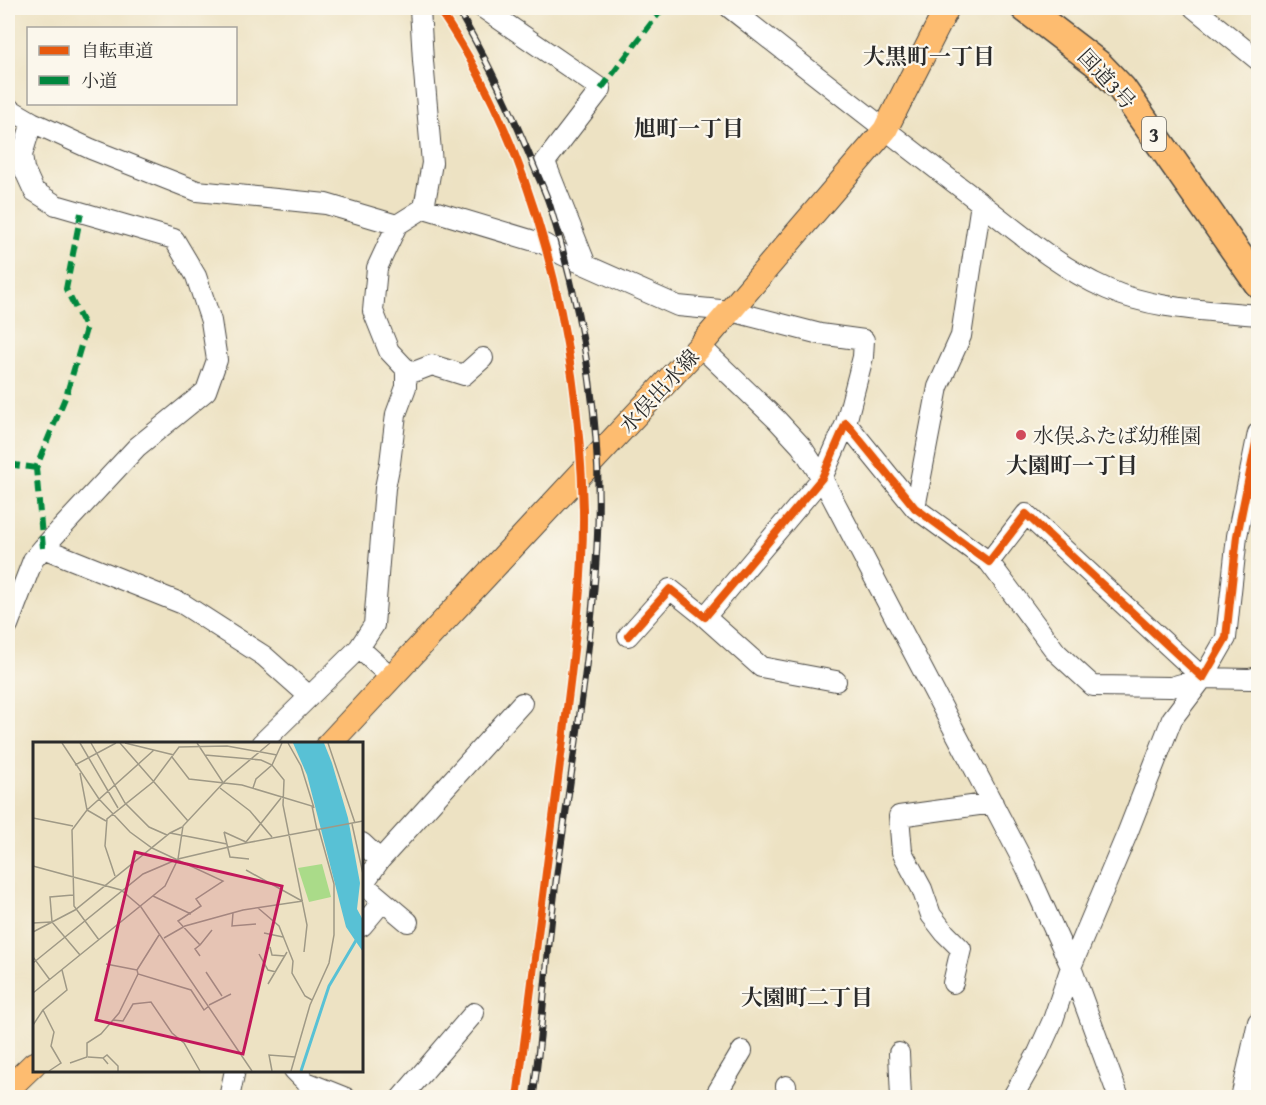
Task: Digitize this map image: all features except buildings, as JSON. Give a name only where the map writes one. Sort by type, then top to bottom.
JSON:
[{"type":"highway","name":"国道3号","points":[[1024,8],[1098,64],[1122,89],[1258,283]]},
{"type":"main road","name":"水俣出水線","points":[[331,742],[700,346],[885,130],[947,8]]},
{"type":"main road","points":[[8,1089],[33,1065]]},
{"type":"street","points":[[263,742],[359,648],[374,626],[385,488],[396,414],[406,387],[406,369],[388,351],[374,311],[377,268],[397,225],[424,208],[432,163],[420,8]]},
{"type":"street","points":[[483,8],[601,89],[545,162],[586,265]]},
{"type":"street","points":[[730,8],[885,130],[1073,272],[1109,290],[1146,302],[1258,315]]},
{"type":"street","points":[[1194,8],[1258,60]]},
{"type":"street","points":[[8,108],[32,122],[91,149],[197,191],[326,204],[397,225]]},
{"type":"street","points":[[8,625],[33,560],[42,548],[137,447],[206,391],[217,360],[211,321],[196,276],[174,238],[56,205],[34,190],[24,169],[22,155],[32,122]]},
{"type":"street","points":[[915,508],[938,387],[961,336],[981,203]]},
{"type":"street","points":[[424,208],[544,244],[678,306],[730,311],[820,334],[864,340],[846,423],[822,478],[705,617]]},
{"type":"street","points":[[700,346],[777,420],[801,446],[822,478],[1026,867],[1071,967],[1119,1098]]},
{"type":"street","points":[[406,375],[432,365],[465,375],[483,358]]},
{"type":"street","points":[[846,423],[915,508],[989,562],[1056,652],[1093,686],[1171,687],[1203,678],[1250,679],[1258,677]]},
{"type":"street","points":[[1012,1098],[1038,1053],[1053,1020],[1071,967],[1128,834],[1172,719],[1203,678],[1226,638],[1237,536],[1258,433]]},
{"type":"street","points":[[989,562],[1026,514],[1203,678]]},
{"type":"street","points":[[42,548],[183,604],[264,656],[309,696]]},
{"type":"street","points":[[628,636],[670,589],[760,667],[836,681]]},
{"type":"street","points":[[359,648],[391,677]]},
{"type":"street","points":[[408,922],[363,884],[380,860],[522,703]]},
{"type":"street","points":[[953,983],[961,949],[931,915],[922,889],[902,852],[899,816],[993,803]]},
{"type":"street","points":[[363,844],[380,860]]},
{"type":"street","points":[[363,925],[383,901]]},
{"type":"street","points":[[401,1098],[474,1013]]},
{"type":"street","points":[[1241,1098],[1258,1022]]},
{"type":"street","points":[[714,1098],[742,1051]]},
{"type":"street","points":[[899,1053],[901,1098]]},
{"type":"street","points":[[229,1098],[235,1072]]},
{"type":"street","points":[[295,1072],[306,1082],[346,1098]]},
{"type":"railway","points":[[457,8],[506,101],[550,206],[580,322],[596,442],[598,522],[592,610],[554,902],[533,1098]]},
{"type":"marked path","points":[[601,89],[663,8]]},
{"type":"marked path","points":[[43,548],[36,468],[67,393],[86,329],[66,289],[81,213]]},
{"type":"marked path","points":[[8,464],[36,468]]},
{"type":"cycle path","points":[[438,8],[472,63],[501,122],[526,184],[546,248],[561,313],[580,445],[583,538],[577,625],[517,1098]]},
{"type":"cycle path","points":[[628,636],[670,589],[705,617],[822,478],[846,423],[915,508],[989,562],[1026,514],[1203,678],[1226,638],[1237,536],[1258,433]]},
{"type":"place","name":"水俣ふたば幼稚園","points":[[1021,435]]},
{"type":"district","name":"大黒町一丁目","points":[[929,56]]},
{"type":"district","name":"旭町一丁目","points":[[689,128]]},
{"type":"district","name":"大園町一丁目","points":[[1072,465]]},
{"type":"district","name":"大園町二丁目","points":[[807,997]]}]
